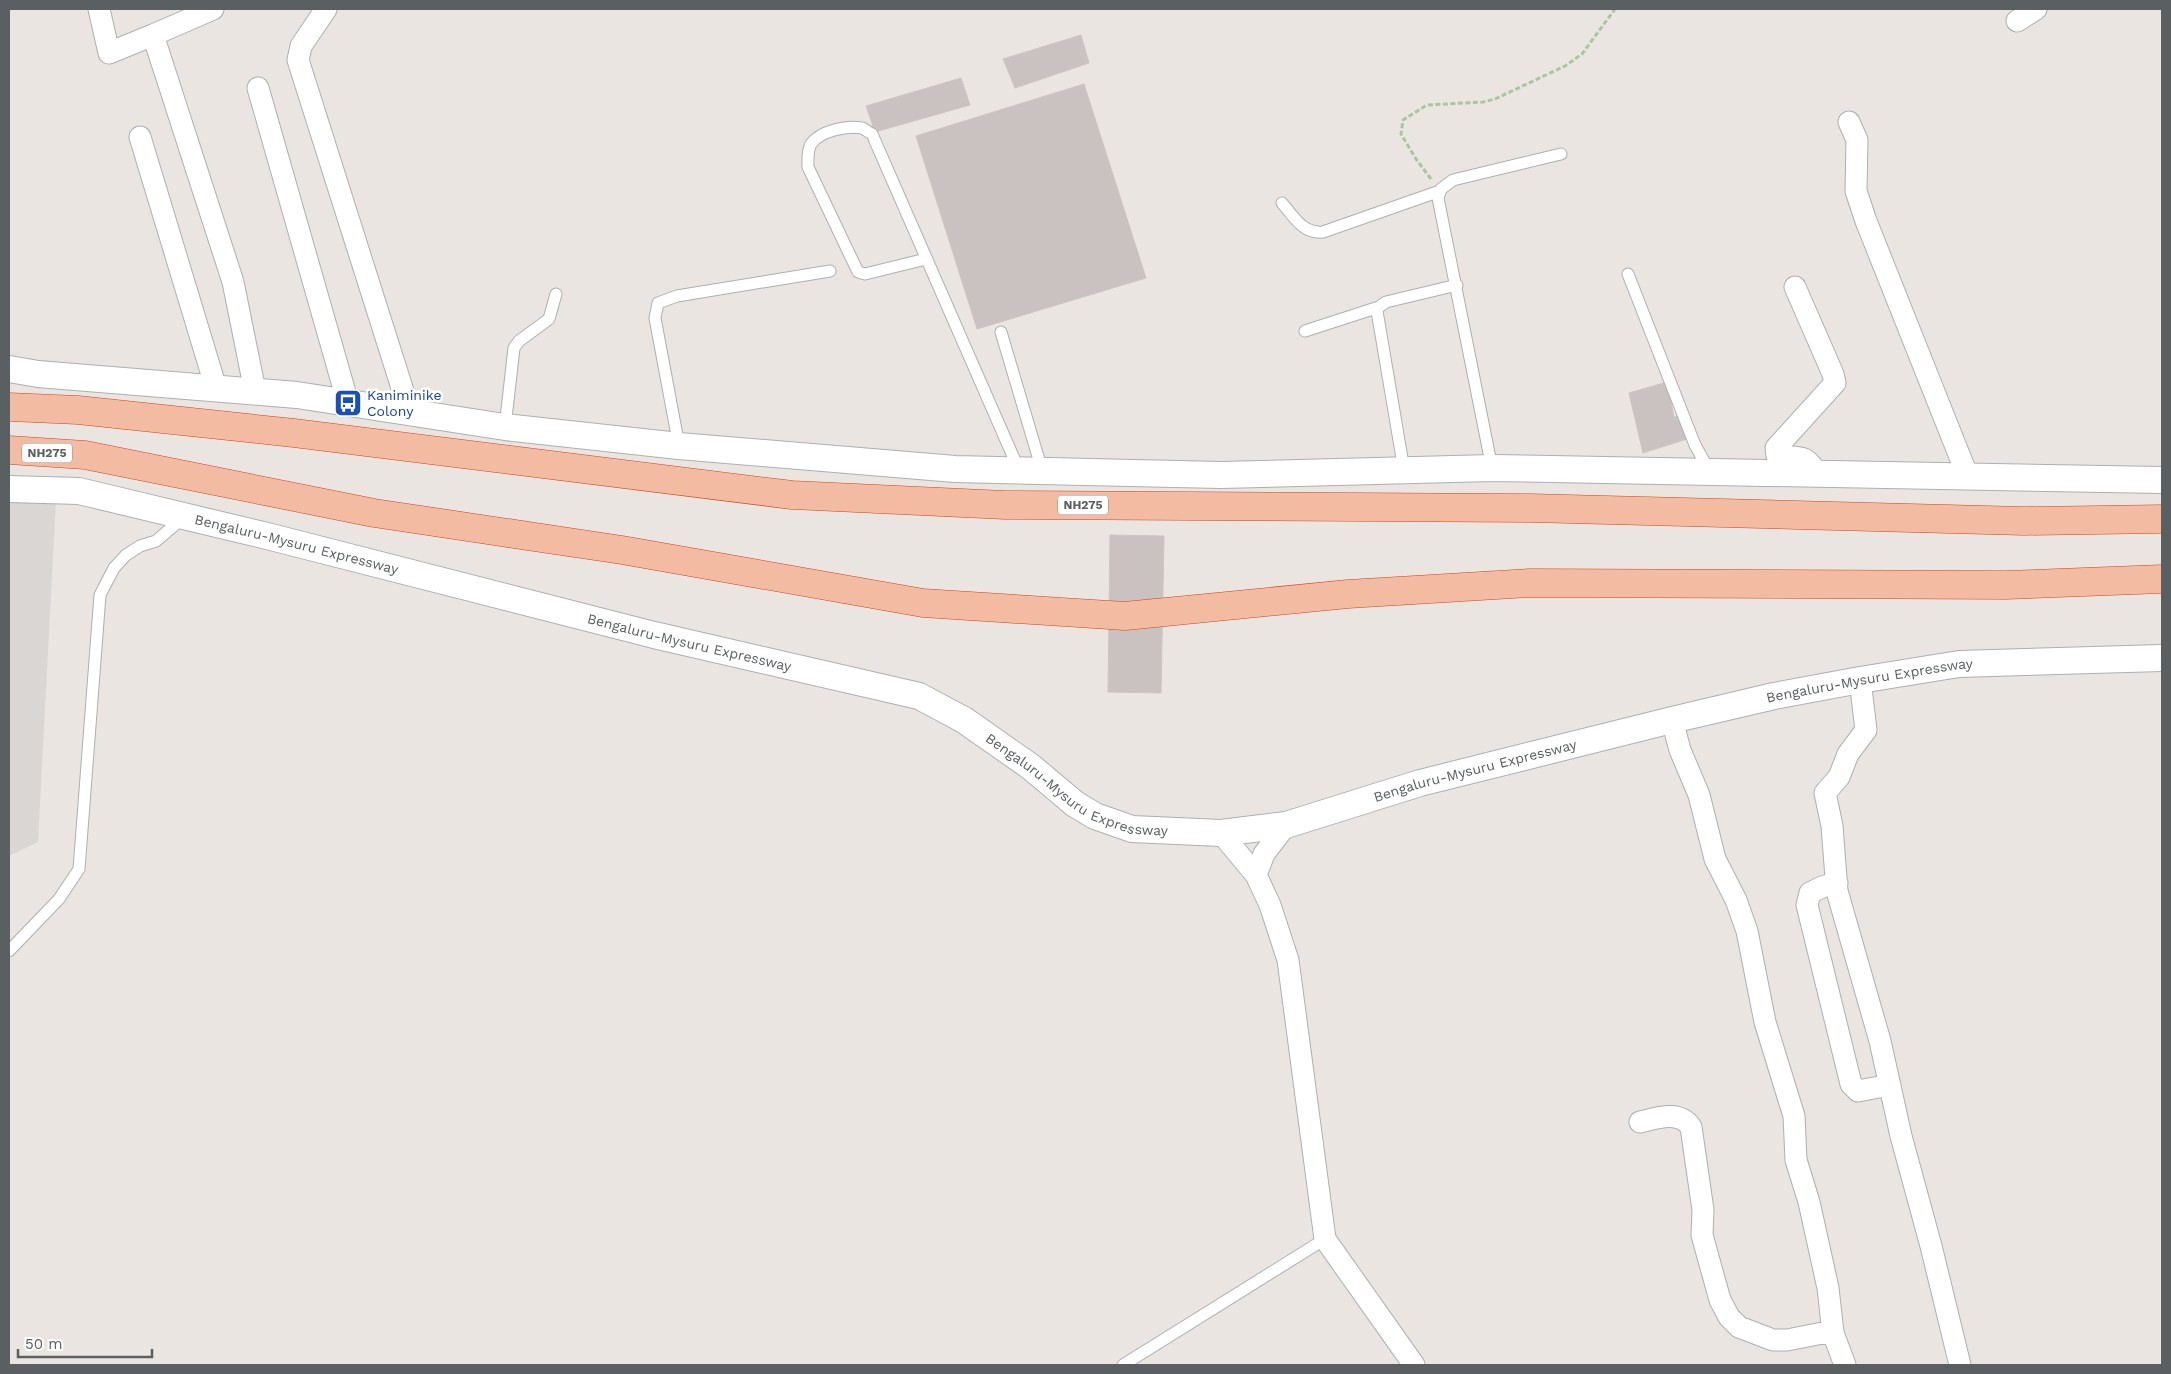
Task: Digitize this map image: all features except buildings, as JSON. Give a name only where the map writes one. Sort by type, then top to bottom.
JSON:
[{"type":"highway","name":"NH275","points":[[9,406],[78,410],[294,433],[792,495],[1005,505],[1530,508],[2024,521],[2162,518]]},
{"type":"highway","name":"NH275","points":[[9,450],[85,455],[374,513],[622,550],[923,603],[1125,616],[1348,594],[1529,583],[2006,585],[2162,579]]},
{"type":"street","points":[[99,9],[109,53],[213,9]]},
{"type":"street","points":[[326,9],[301,46],[298,60],[410,413]]},
{"type":"street","points":[[2017,21],[2036,9]]},
{"type":"street","points":[[153,36],[233,282],[255,391]]},
{"type":"street","points":[[258,88],[348,402]]},
{"type":"street","points":[[1849,122],[1857,140],[1856,190],[1866,222],[1968,477]]},
{"type":"street","points":[[140,137],[216,388]]},
{"type":"street","points":[[1795,287],[1833,374],[1835,383],[1776,448],[1775,452],[1777,456],[1803,458],[1809,461],[1818,474]]},
{"type":"street","points":[[9,369],[38,374],[255,391],[348,402],[505,427],[679,446],[955,469],[1221,475],[1492,468],[2162,480]]},
{"type":"street","name":"Bengaluru-Mysuru Expressway","points":[[9,489],[79,491],[271,537],[654,635],[919,696],[964,720],[1031,767],[1075,804],[1095,816],[1132,829],[1221,833],[1286,825],[1420,783],[1774,696],[1860,680],[1959,664],[2162,658]]},
{"type":"street","points":[[1860,680],[1866,730],[1848,754],[1839,777],[1825,793],[1832,826],[1837,883],[1848,931],[1880,1041],[1960,1365]]},
{"type":"street","points":[[1672,720],[1680,750],[1700,795],[1715,859],[1736,900],[1747,931],[1765,1022],[1794,1116],[1796,1160],[1809,1202],[1828,1288],[1833,1331],[1845,1365]]},
{"type":"street","points":[[1256,875],[1264,854],[1286,825]]},
{"type":"street","points":[[1221,833],[1256,875],[1270,905],[1288,960],[1325,1239],[1414,1365]]},
{"type":"street","points":[[1837,883],[1810,893],[1807,905],[1851,1084],[1858,1091],[1868,1091],[1890,1085]]},
{"type":"street","points":[[1640,1122],[1664,1116],[1679,1117],[1687,1121],[1691,1127],[1703,1210],[1702,1235],[1720,1300],[1729,1317],[1739,1327],[1773,1340],[1787,1340],[1833,1331]]},
{"type":"lane","points":[[926,259],[865,274],[858,272],[808,167],[808,153],[812,143],[823,134],[849,127],[863,128],[872,134],[926,259],[1030,470]]},
{"type":"lane","points":[[1282,203],[1304,229],[1314,233],[1323,232],[1440,191],[1453,180],[1561,154]]},
{"type":"lane","points":[[1440,191],[1438,198],[1492,468]]},
{"type":"lane","points":[[679,446],[655,318],[658,303],[676,296],[830,271]]},
{"type":"lane","points":[[1628,274],[1695,445],[1710,472]]},
{"type":"lane","points":[[1305,331],[1379,307],[1386,302],[1457,286]]},
{"type":"lane","points":[[505,427],[514,348],[518,341],[549,319],[556,294]]},
{"type":"lane","points":[[1379,307],[1377,311],[1404,470]]},
{"type":"lane","points":[[1002,332],[1030,470]]},
{"type":"lane","points":[[9,950],[59,899],[79,869],[100,595],[114,568],[126,555],[140,546],[156,541],[184,517]]},
{"type":"lane","points":[[1123,1365],[1325,1239]]},
{"type":"path","points":[[1440,191],[1416,159],[1401,134],[1403,120],[1428,106],[1483,102],[1495,99],[1565,66],[1582,54],[1615,9]]},
{"type":"shaded area","points":[[56,500],[38,842],[9,856],[9,501]]},
{"type":"place","name":"Kaniminike Colony","points":[[348,403]]}]
